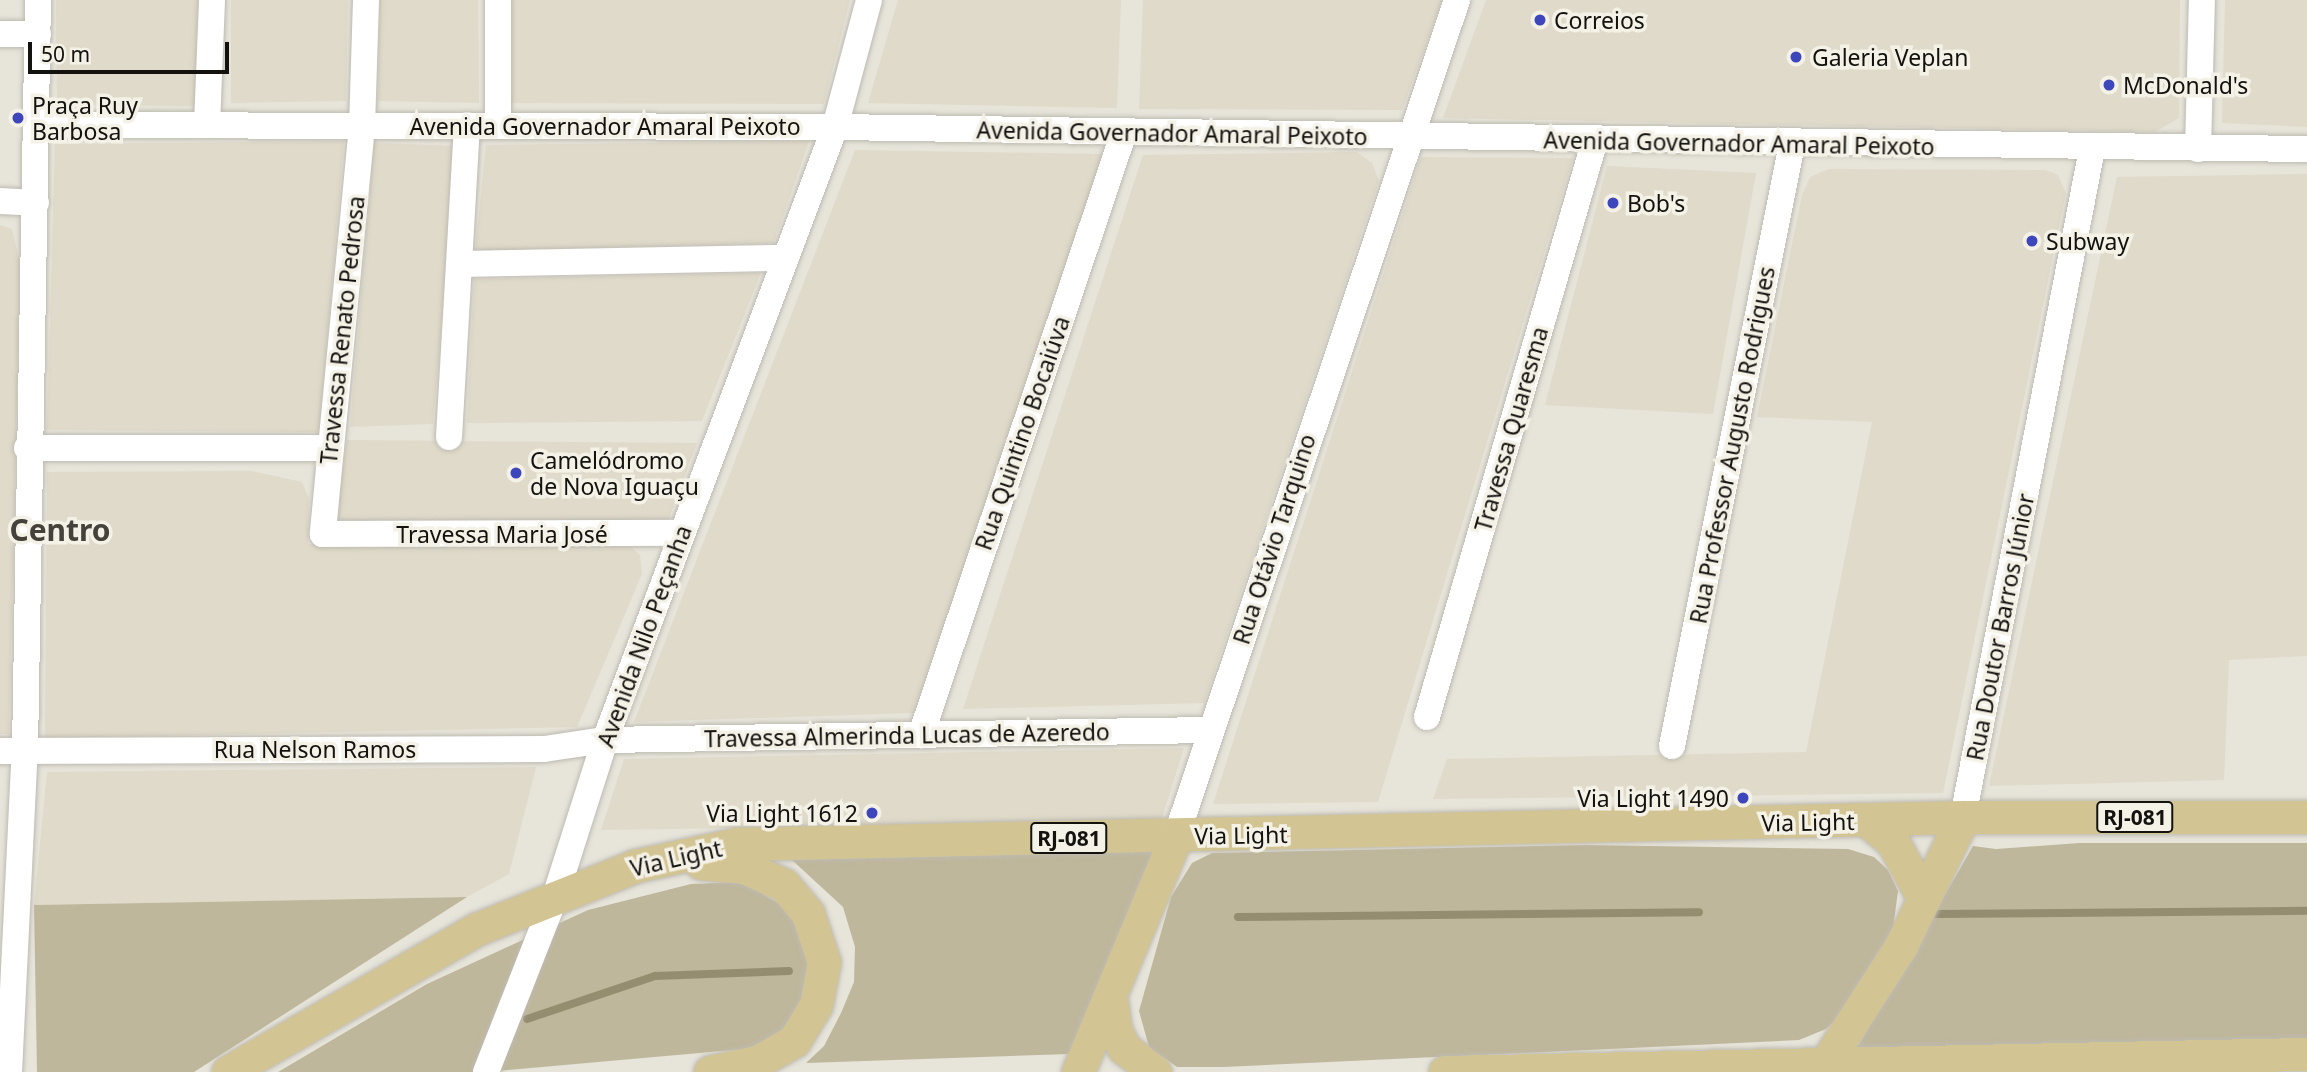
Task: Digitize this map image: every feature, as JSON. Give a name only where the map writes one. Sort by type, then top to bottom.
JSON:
[{"type":"main road","name":"Via Light","points":[[228,1072],[477,929],[635,866],[695,851],[770,841],[1175,837],[1963,817],[2307,817]]},
{"type":"main road","name":"Rua Doutor Barros Júnior","points":[[1812,1067],[1844,1037],[1901,946],[1963,817]]},
{"type":"main road","points":[[1868,821],[1899,849],[1923,897]]},
{"type":"main road","name":"Rua Otávio Tarquino","points":[[1077,1072],[1111,1000],[1175,837]]},
{"type":"main road","points":[[635,866],[720,863],[758,871],[793,893],[820,939],[823,982],[802,1031],[775,1055],[710,1072]]},
{"type":"main road","points":[[1111,1000],[1115,1029],[1125,1048],[1155,1072]]},
{"type":"main road","points":[[1446,1072],[1812,1067],[2307,1054]]},
{"type":"main road","points":[[1949,1072],[1980,1062]]},
{"type":"street","points":[[9,1072],[13,750],[36,202],[38,0]]},
{"type":"street","points":[[207,125],[212,0]]},
{"type":"street","name":"Travessa Renato Pedrosa","points":[[323,534],[362,126],[366,0]]},
{"type":"street","points":[[498,0],[498,126]]},
{"type":"street","name":"Avenida Nilo Peçanha","points":[[486,1072],[555,897],[605,740],[835,127],[869,0]]},
{"type":"street","name":"Rua Otávio Tarquino","points":[[1175,837],[1408,137],[1457,0]]},
{"type":"street","points":[[2198,149],[2202,0]]},
{"type":"street","points":[[0,34],[38,34]]},
{"type":"street","name":"Avenida Governador Amaral Peixoto","points":[[37,125],[835,127],[2092,149],[2307,149]]},
{"type":"street","points":[[449,437],[467,126]]},
{"type":"street","name":"Rua Quintino Bocaiúva","points":[[921,735],[1124,132]]},
{"type":"street","name":"Travessa Quaresma","points":[[1427,717],[1595,140]]},
{"type":"street","name":"Rua Professor Augusto Rodrigues","points":[[1672,746],[1792,144]]},
{"type":"street","name":"Rua Doutor Barros Júnior","points":[[1963,817],[2092,149]]},
{"type":"street","points":[[0,201],[36,202]]},
{"type":"street","points":[[460,264],[786,258]]},
{"type":"street","points":[[27,448],[331,448]]},
{"type":"street","name":"Travessa Maria José","points":[[323,534],[681,533]]},
{"type":"street","name":"Travessa Almerinda Lucas de Azeredo","points":[[605,740],[1210,730]]},
{"type":"street","name":"Rua Nelson Ramos","points":[[13,750],[544,749],[605,740]]},
{"type":"shaded area","points":[[56,0],[199,0],[197,106],[57,105]]},
{"type":"shaded area","points":[[231,0],[348,0],[346,101],[231,103]]},
{"type":"shaded area","points":[[380,0],[478,0],[479,103],[378,101]]},
{"type":"shaded area","points":[[510,0],[850,0],[824,104],[507,103]]},
{"type":"shaded area","points":[[898,0],[1121,0],[1117,108],[868,103]]},
{"type":"shaded area","points":[[1143,0],[1442,0],[1402,110],[1139,109]]},
{"type":"shaded area","points":[[1486,0],[2180,0],[2179,118],[2155,132],[1443,118]]},
{"type":"shaded area","points":[[2225,0],[2307,0],[2307,127],[2222,123]]},
{"type":"shaded area","points":[[344,141],[319,432],[47,430],[55,144]]},
{"type":"shaded area","points":[[809,141],[774,243],[475,251],[486,145]]},
{"type":"shaded area","points":[[374,143],[457,146],[433,424],[350,427]]},
{"type":"shaded area","points":[[855,150],[1103,154],[914,713],[634,722]]},
{"type":"shaded area","points":[[1357,152],[1372,163],[1379,181],[1204,703],[963,709],[1143,155]]},
{"type":"shaded area","points":[[1421,157],[1573,158],[1378,802],[1213,804]]},
{"type":"shaded area","points":[[1607,166],[1756,173],[1713,414],[1545,405]]},
{"type":"shaded area","points":[[1829,169],[2045,170],[2058,175],[2066,193],[1943,793],[1433,799],[1447,759],[1806,752],[1872,422],[1757,417],[1802,195],[1810,177]]},
{"type":"shaded area","points":[[2307,174],[2307,656],[2229,660],[2224,780],[1989,786],[2117,177]]},
{"type":"shaded area","points":[[0,225],[12,229],[20,263],[9,734],[0,734]]},
{"type":"shaded area","points":[[761,273],[702,421],[467,423],[474,279]]},
{"type":"shaded area","name":"Camelódromo de Nova Iguaçu","points":[[347,440],[697,443],[667,524],[334,526]]},
{"type":"shaded area","points":[[252,471],[302,482],[309,499],[308,544],[627,543],[640,555],[642,574],[577,727],[45,738],[47,472]]},
{"type":"shaded area","points":[[1184,748],[1161,821],[601,830],[624,759]]},
{"type":"shaded area","points":[[536,767],[509,874],[467,897],[34,905],[47,772]]},
{"type":"shaded area","points":[[2079,843],[2307,843],[2307,1041],[1856,1050],[1973,846],[1996,849]]},
{"type":"shaded area","points":[[1586,845],[1848,849],[1874,857],[1888,870],[1898,891],[1893,929],[1843,1013],[1826,1029],[1799,1040],[1224,1067],[1177,1067],[1149,1047],[1139,1011],[1171,897],[1192,863],[1212,853]]},
{"type":"shaded area","points":[[1158,851],[1070,1054],[806,1063],[824,1046],[841,1013],[854,982],[855,947],[843,907],[792,860]]},
{"type":"shaded area","points":[[742,882],[785,907],[799,922],[812,983],[790,1025],[756,1048],[485,1072],[278,1072],[427,984],[588,910],[691,884]]},
{"type":"shaded area","points":[[467,897],[194,1072],[37,1072],[34,905]]},
{"type":"waterway","points":[[1937,914],[2307,911]]},
{"type":"waterway","points":[[1238,917],[1699,912]]},
{"type":"waterway","points":[[527,1019],[655,976],[789,971]]},
{"type":"place","name":"Correios","points":[[1540,20]]},
{"type":"place","name":"Galeria Veplan","points":[[1796,57]]},
{"type":"place","name":"McDonald's","points":[[2109,85]]},
{"type":"place","name":"Praça Ruy Barbosa","points":[[18,118]]},
{"type":"place","name":"Bob's","points":[[1613,203]]},
{"type":"place","name":"Subway","points":[[2032,241]]},
{"type":"place","name":"Camelódromo de Nova Iguaçu","points":[[516,473]]},
{"type":"place","name":"Via Light 1490","points":[[1743,798]]},
{"type":"place","name":"Via Light 1612","points":[[872,813]]},
{"type":"district","name":"Centro","points":[[60,530]]}]
